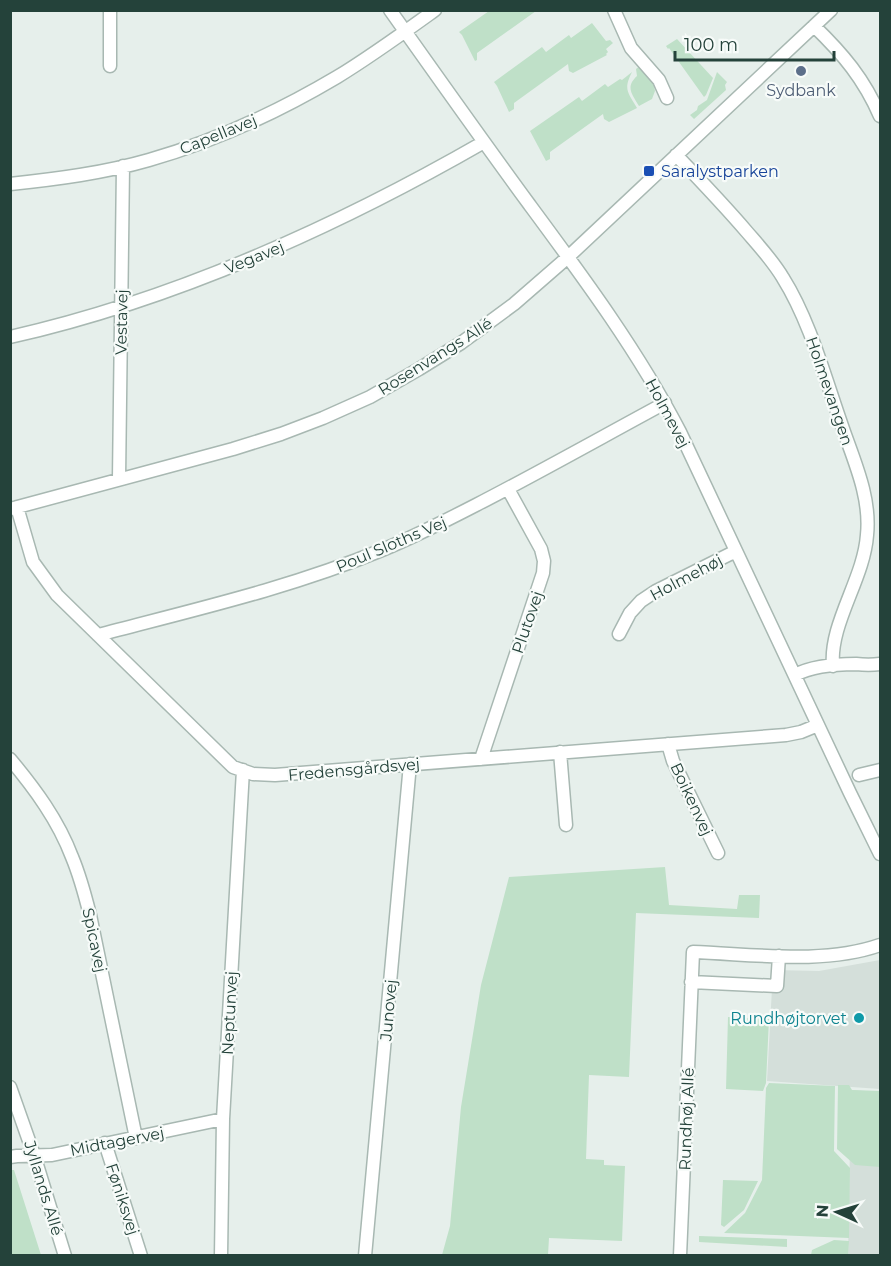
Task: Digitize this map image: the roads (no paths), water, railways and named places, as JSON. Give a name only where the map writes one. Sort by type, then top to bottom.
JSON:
[{"type":"street","points":[[110,10],[110,66]]},
{"type":"street","name":"Holmevej","points":[[390,10],[568,256],[665,403],[880,854]]},
{"type":"street","name":"Capellavej","points":[[10,184],[86,174],[148,160],[230,131],[276,110],[337,77],[435,10]]},
{"type":"street","points":[[614,10],[631,48],[659,80],[667,98]]},
{"type":"street","name":"Rosenvangs Allé","points":[[14,508],[281,434],[370,396],[461,343],[514,304],[568,256],[831,10]]},
{"type":"street","points":[[814,26],[865,84],[880,116]]},
{"type":"street","name":"Vegavej","points":[[10,337],[83,319],[264,254],[403,187],[484,142]]},
{"type":"street","name":"Holmevangen","points":[[676,155],[768,256],[783,278],[804,318],[861,482],[868,518],[867,537],[863,558],[836,635],[832,655],[833,666]]},
{"type":"street","name":"Vestavej","points":[[120,479],[123,166]]},
{"type":"street","name":"Poul Sloths Vej","points":[[98,635],[284,585],[335,569],[383,550],[508,489],[665,403]]},
{"type":"street","name":"Plutovej","points":[[481,759],[543,573],[544,561],[541,549],[508,489]]},
{"type":"street","name":"Fredensgårdsvej","points":[[14,508],[33,562],[57,595],[233,766],[253,774],[275,775],[786,735],[818,725]]},
{"type":"street","name":"Holmehøj","points":[[619,634],[630,613],[641,601],[656,591],[736,551]]},
{"type":"street","points":[[795,675],[810,669],[833,666],[880,664]]},
{"type":"street","name":"Boikenvej","points":[[668,744],[673,761],[718,853]]},
{"type":"street","points":[[560,752],[566,825]]},
{"type":"street","name":"Spicavej","points":[[10,759],[29,781],[60,829],[82,886],[136,1138]]},
{"type":"street","name":"Junovej","points":[[365,1256],[410,764]]},
{"type":"street","name":"Neptunvej","points":[[221,1256],[223,1119],[243,770]]},
{"type":"street","points":[[859,775],[880,770]]},
{"type":"street","name":"Rundhøj Allé","points":[[680,1256],[693,952],[833,956],[880,945]]},
{"type":"street","points":[[691,982],[777,986],[778,956]]},
{"type":"street","name":"Jyllands Allé","points":[[10,1087],[65,1256]]},
{"type":"street","name":"Midtagervej","points":[[10,1157],[51,1155],[223,1119]]},
{"type":"street","name":"Føniksvej","points":[[105,1143],[141,1256]]},
{"type":"place","name":"Sydbank","points":[[801,71]]},
{"type":"place","name":"Saralystparken","points":[[649,171]]},
{"type":"place","name":"Rundhøjtorvet","points":[[859,1018]]}]
